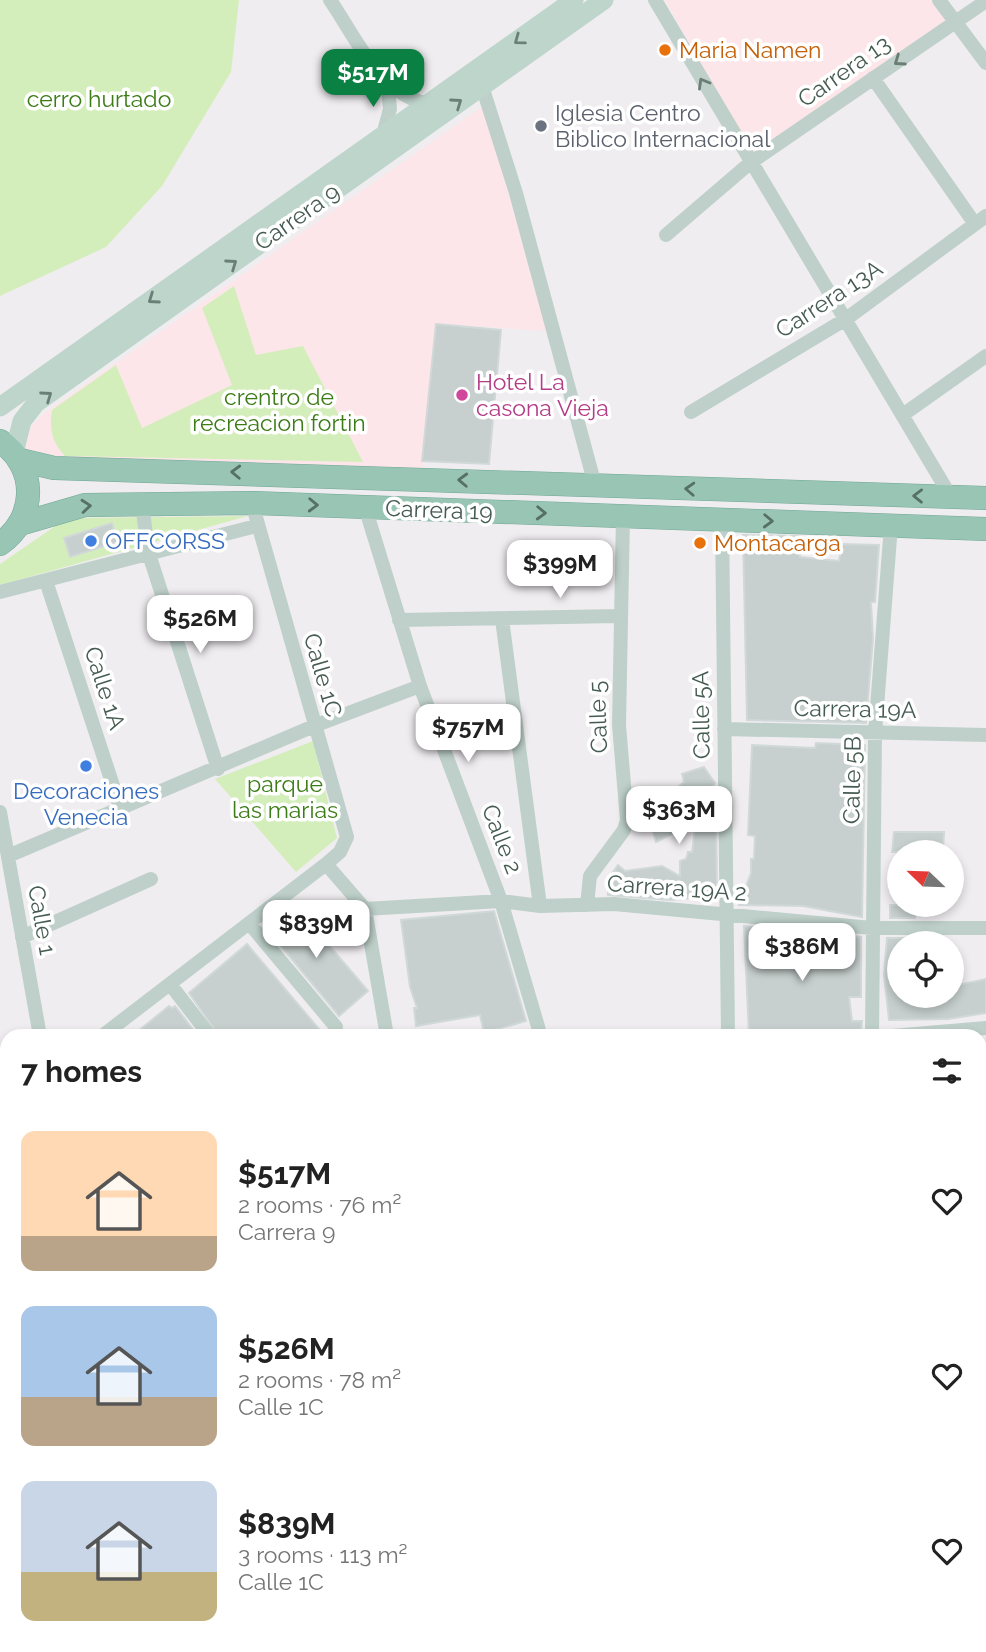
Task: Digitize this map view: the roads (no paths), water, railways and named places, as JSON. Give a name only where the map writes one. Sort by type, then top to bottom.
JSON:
[{"type":"highway","name":"Carrera 19","points":[[11,451],[54,468],[986,498]]},
{"type":"highway","points":[[0,544],[20,524],[29,497],[27,478],[11,451]]},
{"type":"highway","name":"Carrera 19","points":[[20,524],[74,507],[142,503],[254,514],[365,507],[986,529]]},
{"type":"main road","name":"Carrera 9","points":[[0,407],[574,0]]},
{"type":"main road","name":"Carrera 9","points":[[11,451],[22,421],[36,403],[604,0]]},
{"type":"street","points":[[330,0],[388,86],[406,98],[430,104]]},
{"type":"street","points":[[655,0],[951,497]]},
{"type":"street","points":[[939,0],[986,63]]},
{"type":"street","name":"Carrera 13","points":[[666,235],[750,163],[986,1]]},
{"type":"street","points":[[873,78],[981,220]]},
{"type":"street","points":[[383,135],[390,109],[388,86]]},
{"type":"street","points":[[482,86],[516,192],[595,485]]},
{"type":"street","name":"Carrera 13A","points":[[691,411],[846,319],[981,220]]},
{"type":"street","points":[[904,414],[986,356]]},
{"type":"street","points":[[142,503],[148,551],[218,769]]},
{"type":"street","name":"Calle 2","points":[[365,507],[420,686],[501,901],[539,1029]]},
{"type":"street","points":[[0,592],[148,551],[254,514]]},
{"type":"street","name":"Calle 1C","points":[[254,514],[347,837],[340,852],[326,864]]},
{"type":"street","name":"Calle 5","points":[[587,905],[590,876],[624,830],[627,820],[619,724],[623,516]]},
{"type":"street","name":"Calle 5A","points":[[722,520],[728,1029]]},
{"type":"street","name":"Calle 5B","points":[[872,1029],[875,733],[891,525]]},
{"type":"street","name":"Calle 1A","points":[[46,580],[121,810]]},
{"type":"street","points":[[399,620],[619,616]]},
{"type":"street","points":[[502,620],[540,906]]},
{"type":"street","points":[[8,856],[314,726],[420,686]]},
{"type":"street","name":"Carrera 19A","points":[[724,729],[986,735]]},
{"type":"street","name":"Calle 1","points":[[0,812],[39,1029]]},
{"type":"street","points":[[111,1029],[326,864],[365,909],[386,1029]]},
{"type":"street","points":[[22,937],[151,878]]},
{"type":"street","name":"Carrera 19A 2","points":[[365,909],[501,901],[540,906],[587,905],[726,913],[872,928],[986,928]]},
{"type":"street","points":[[249,923],[336,1027]]},
{"type":"street","points":[[170,984],[204,1029]]},
{"type":"place","name":"Maria Namen","points":[[665,50]]},
{"type":"place","name":"Iglesia Centro Biblico Internacional","points":[[541,126]]},
{"type":"place","name":"Hotel La casona Vieja","points":[[462,395]]},
{"type":"place","name":"OFFCORSS","points":[[91,541]]},
{"type":"place","name":"Montacarga","points":[[700,543]]},
{"type":"place","name":"Decoraciones Venecia","points":[[86,766]]},
{"type":"park label","name":"cerro hurtado","points":[[99,99]]},
{"type":"park label","name":"crentro de recreacion fortin","points":[[279,410]]},
{"type":"park label","name":"parque las marias","points":[[285,797]]}]
